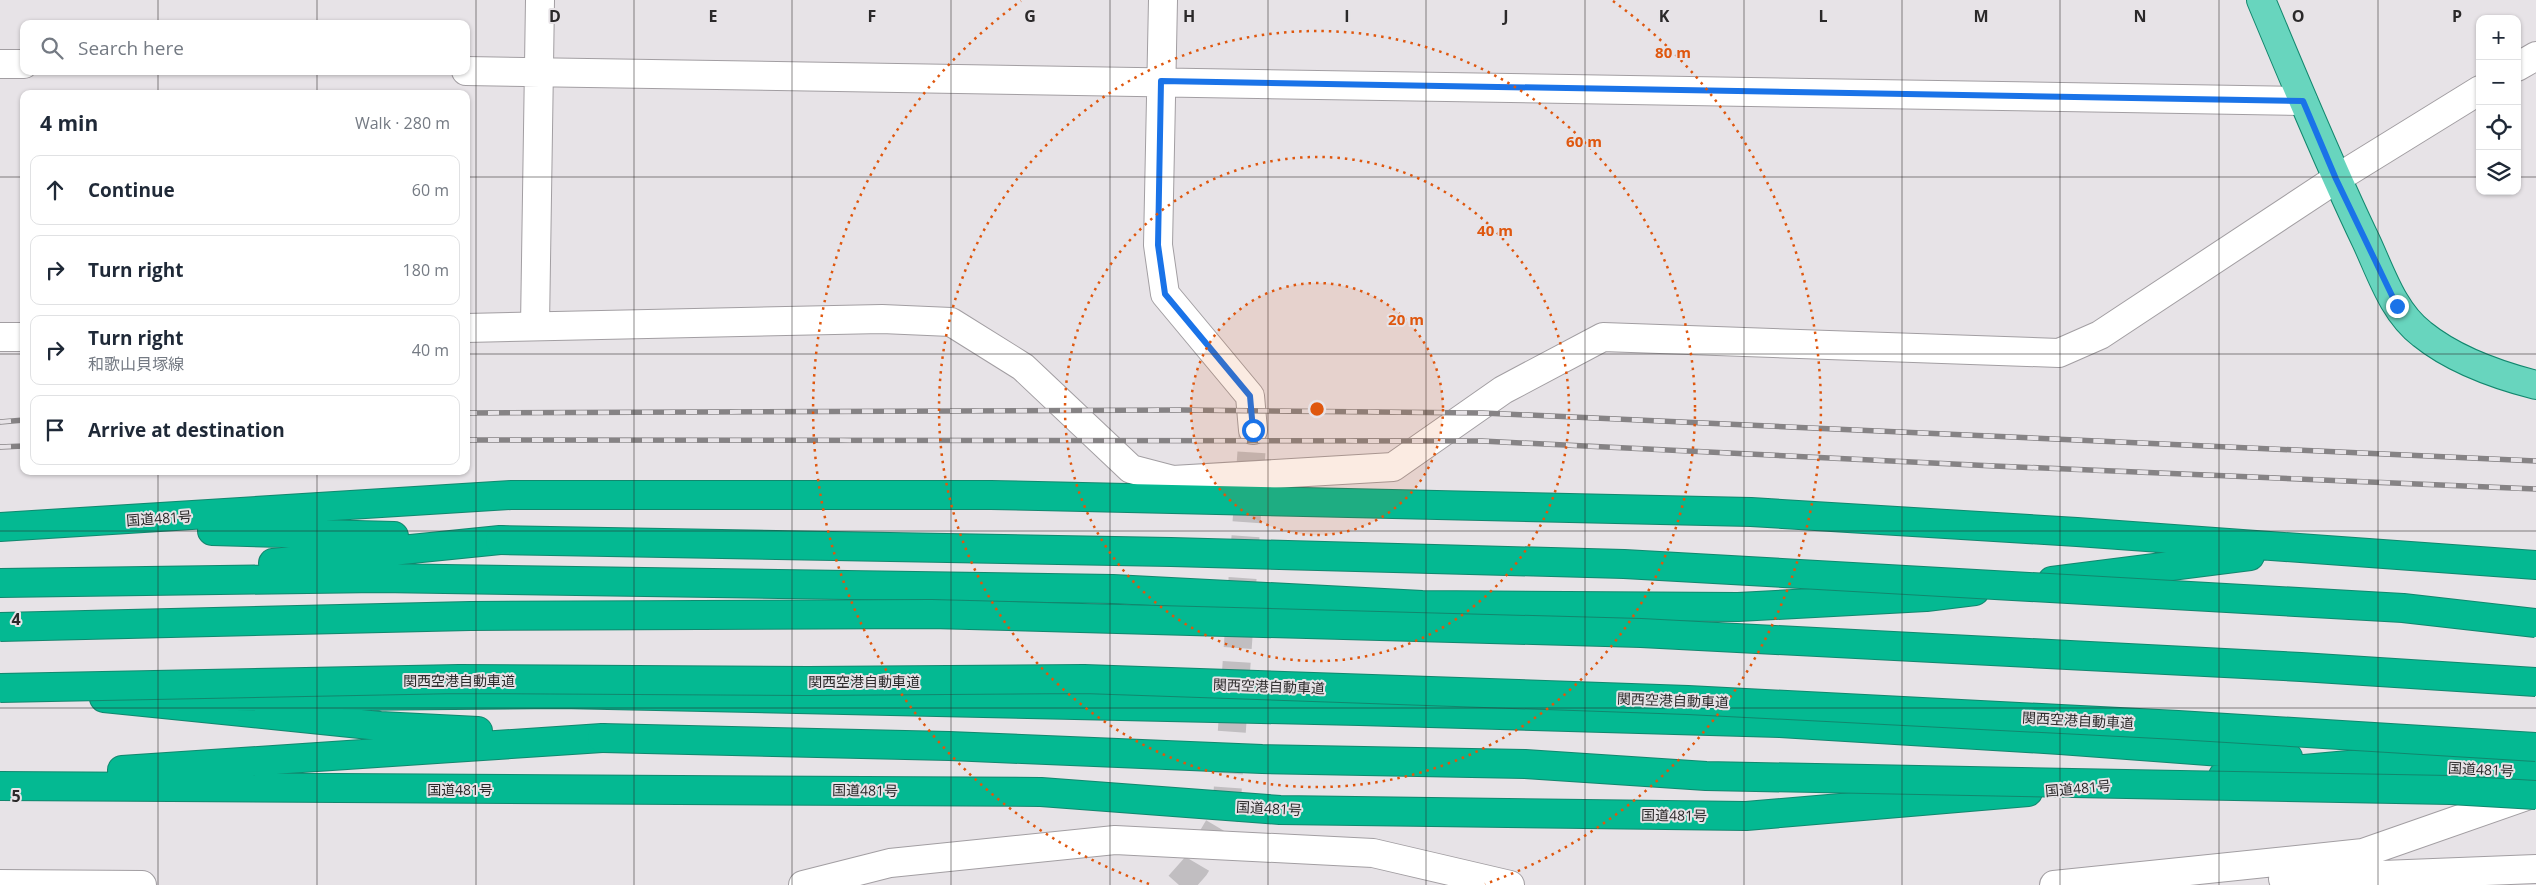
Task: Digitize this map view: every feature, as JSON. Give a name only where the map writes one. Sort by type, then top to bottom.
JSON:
[{"type":"highway","name":"国道481号","points":[[0,528],[55,526],[511,495],[992,495],[1751,512],[2077,532],[2536,565]]},
{"type":"highway","points":[[55,526],[500,540],[1161,552],[1624,564],[2403,608],[2536,623]]},
{"type":"highway","points":[[50,583],[260,565],[500,540]]},
{"type":"highway","points":[[0,583],[379,578],[714,582],[1113,589],[1422,605],[1738,607],[1926,597],[2309,549]]},
{"type":"highway","points":[[0,627],[470,616],[931,614],[1641,633],[2301,667],[2536,682]]},
{"type":"highway","name":"関西空港自動車道","points":[[0,688],[459,679],[798,681],[1084,679],[1688,700],[2178,725],[2536,747]]},
{"type":"highway","points":[[0,701],[104,698],[560,694],[1359,711],[1789,724],[2070,741],[2371,763]]},
{"type":"highway","points":[[104,698],[380,726],[602,738],[1525,764],[1706,776],[2440,789],[2536,794]]},
{"type":"highway","points":[[0,778],[602,738]]},
{"type":"highway","name":"国道481号","points":[[0,786],[1041,792],[1280,810],[1746,816],[2371,763],[2536,771]]},
{"type":"main road","points":[[2261,0],[2336,179],[2397,306],[2421,334],[2455,356],[2536,385]]},
{"type":"street","points":[[535,326],[540,0]]},
{"type":"street","points":[[1163,0],[1158,245],[1165,294],[1250,396],[1253,430]]},
{"type":"street","points":[[2521,65],[2536,56]]},
{"type":"street","points":[[0,64],[20,64]]},
{"type":"street","points":[[470,71],[2303,101]]},
{"type":"street","points":[[470,328],[882,319],[951,322],[1023,367],[1131,469],[1173,480],[1393,467],[1503,390],[1603,337],[2059,353],[2100,335],[2336,179],[2476,92]]},
{"type":"street","points":[[0,337],[20,337]]},
{"type":"street","points":[[2054,885],[2363,854],[2536,794]]},
{"type":"street","points":[[804,885],[890,864],[1115,840],[1373,853],[1510,885]]},
{"type":"street","points":[[2117,885],[2536,869]]},
{"type":"street","points":[[0,884],[142,885]]},
{"type":"tunnel","points":[[1179,885],[1195,867],[1226,814],[1253,430]]},
{"type":"railway","points":[[470,413],[1182,410],[1483,413],[2536,461]]},
{"type":"railway","points":[[0,422],[20,420]]},
{"type":"railway","points":[[470,440],[1482,441],[1994,466],[2536,489]]},
{"type":"railway","points":[[0,447],[20,446]]},
{"type":"route","points":[[1253,430],[1250,396],[1231,370],[1165,294],[1158,245],[1161,81],[2303,101],[2336,179],[2397,306]]}]
